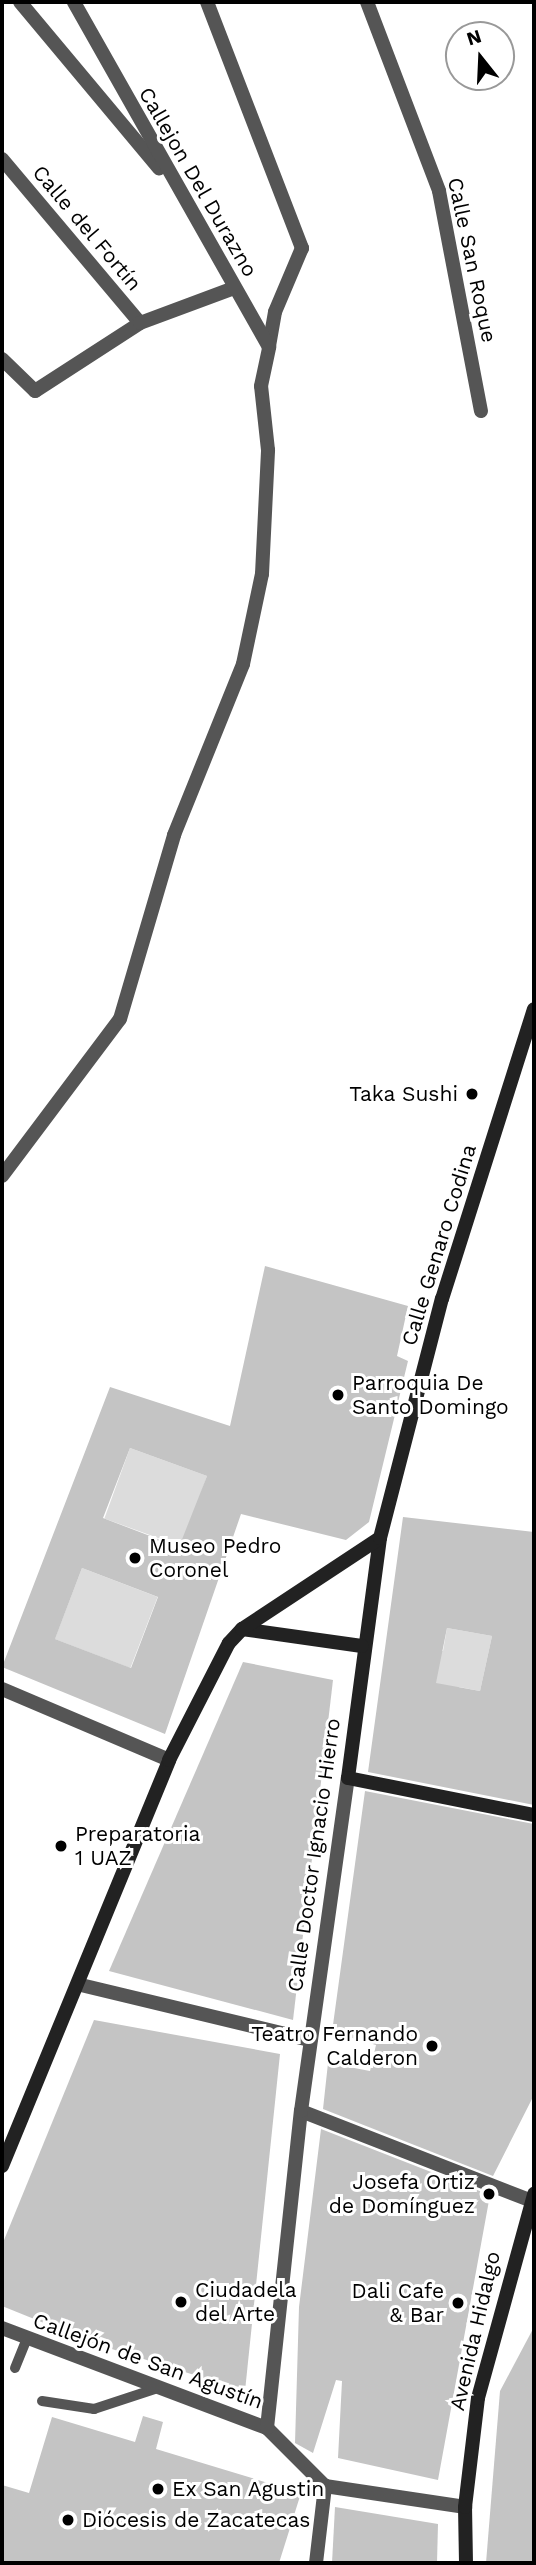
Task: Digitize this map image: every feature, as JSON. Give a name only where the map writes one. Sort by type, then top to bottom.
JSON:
[{"type":"street","points":[[20,2],[132,142],[170,179]]},
{"type":"street","name":"Callejon Del Durazno","points":[[74,2],[170,179],[269,347]]},
{"type":"street","points":[[2,1176],[120,1019],[174,835],[243,664],[262,574],[268,450],[261,386],[275,312],[302,248],[207,2]]},
{"type":"street","name":"Calle San Roque","points":[[367,2],[439,191],[481,411]]},
{"type":"street","name":"Calle del Fortín","points":[[2,159],[140,323]]},
{"type":"street","points":[[2,359],[35,391],[140,323],[234,288]]},
{"type":"street","name":"Calle Genaro Codina","points":[[380,1538],[442,1299],[534,1009]]},
{"type":"street","points":[[2,2166],[81,1984],[169,1760],[242,1629],[380,1538]]},
{"type":"street","name":"Calle Doctor Ignacio Hierro","points":[[267,2428],[300,2111],[348,1778],[362,1646],[380,1538]]},
{"type":"street","points":[[242,1629],[362,1646]]},
{"type":"street","points":[[2,1689],[169,1760]]},
{"type":"street","points":[[348,1778],[534,1815]]},
{"type":"street","points":[[81,1984],[310,2039]]},
{"type":"street","points":[[300,2111],[533,2198]]},
{"type":"street","name":"Avenida Hidalgo","points":[[466,2563],[465,2507],[478,2398],[533,2198]]},
{"type":"street","name":"Callejón de San Agustín","points":[[2,2328],[155,2389],[267,2428],[325,2486]]},
{"type":"street","points":[[316,2563],[325,2486],[465,2507]]},
{"type":"lane","points":[[15,2368],[27,2338]]},
{"type":"lane","points":[[42,2401],[94,2409],[155,2389]]},
{"type":"shaded area","points":[[130,1448],[207,1476],[181,1547],[104,1518]]},
{"type":"shaded area","points":[[82,1568],[158,1597],[130,1668],[55,1639]]},
{"type":"shaded area","points":[[447,1628],[492,1636],[480,1691],[459,1687],[457,1699],[428,1694],[421,1647],[443,1651]]},
{"type":"building","points":[[265,1266],[408,1306],[397,1356],[408,1361],[369,1522],[346,1540],[241,1514],[165,1734],[2,1667],[110,1387],[230,1426]],"holes":[[[130,1448],[207,1476],[179,1547],[103,1518]],[[82,1568],[158,1597],[131,1668],[55,1639]]]},
{"type":"building","points":[[403,1517],[534,1532],[534,1805],[368,1772]],"holes":[[[447,1628],[492,1636],[480,1691],[436,1683]]]},
{"type":"building","points":[[243,1662],[333,1680],[293,2020],[109,1971]]},
{"type":"building","points":[[365,1791],[534,1824],[534,2095],[493,2176],[323,2109],[328,2063],[370,2071],[376,2045],[332,2032]]},
{"type":"building","points":[[94,2020],[280,2054],[245,2391],[96,2344],[2,2306],[2,2245]]},
{"type":"building","points":[[321,2129],[490,2195],[438,2480],[338,2458],[342,2381],[336,2380],[313,2453],[295,2443],[299,2307]]},
{"type":"building","points":[[534,2327],[534,2563],[486,2563],[500,2391]]},
{"type":"building","name":"Ex San Agustin","points":[[143,2416],[163,2422],[156,2449],[301,2493],[279,2563],[2,2563],[2,2485],[29,2493],[52,2417],[135,2442]]},
{"type":"building","points":[[335,2507],[438,2524],[437,2563],[332,2563]]},
{"type":"place","name":"Taka Sushi","points":[[472,1094]]},
{"type":"place","name":"Parroquia De Santo Domingo","points":[[338,1395]]},
{"type":"place","name":"Museo Pedro Coronel","points":[[135,1558]]},
{"type":"place","name":"Preparatoria 1 UAZ","points":[[61,1846]]},
{"type":"place","name":"Teatro Fernando Calderon","points":[[432,2046]]},
{"type":"place","name":"Josefa Ortiz de Domínguez","points":[[489,2194]]},
{"type":"place","name":"Ciudadela del Arte","points":[[181,2302]]},
{"type":"place","name":"Dali Cafe & Bar","points":[[458,2303]]},
{"type":"place","name":"Ex San Agustin","points":[[158,2489]]},
{"type":"place","name":"Diócesis de Zacatecas","points":[[68,2520]]}]
